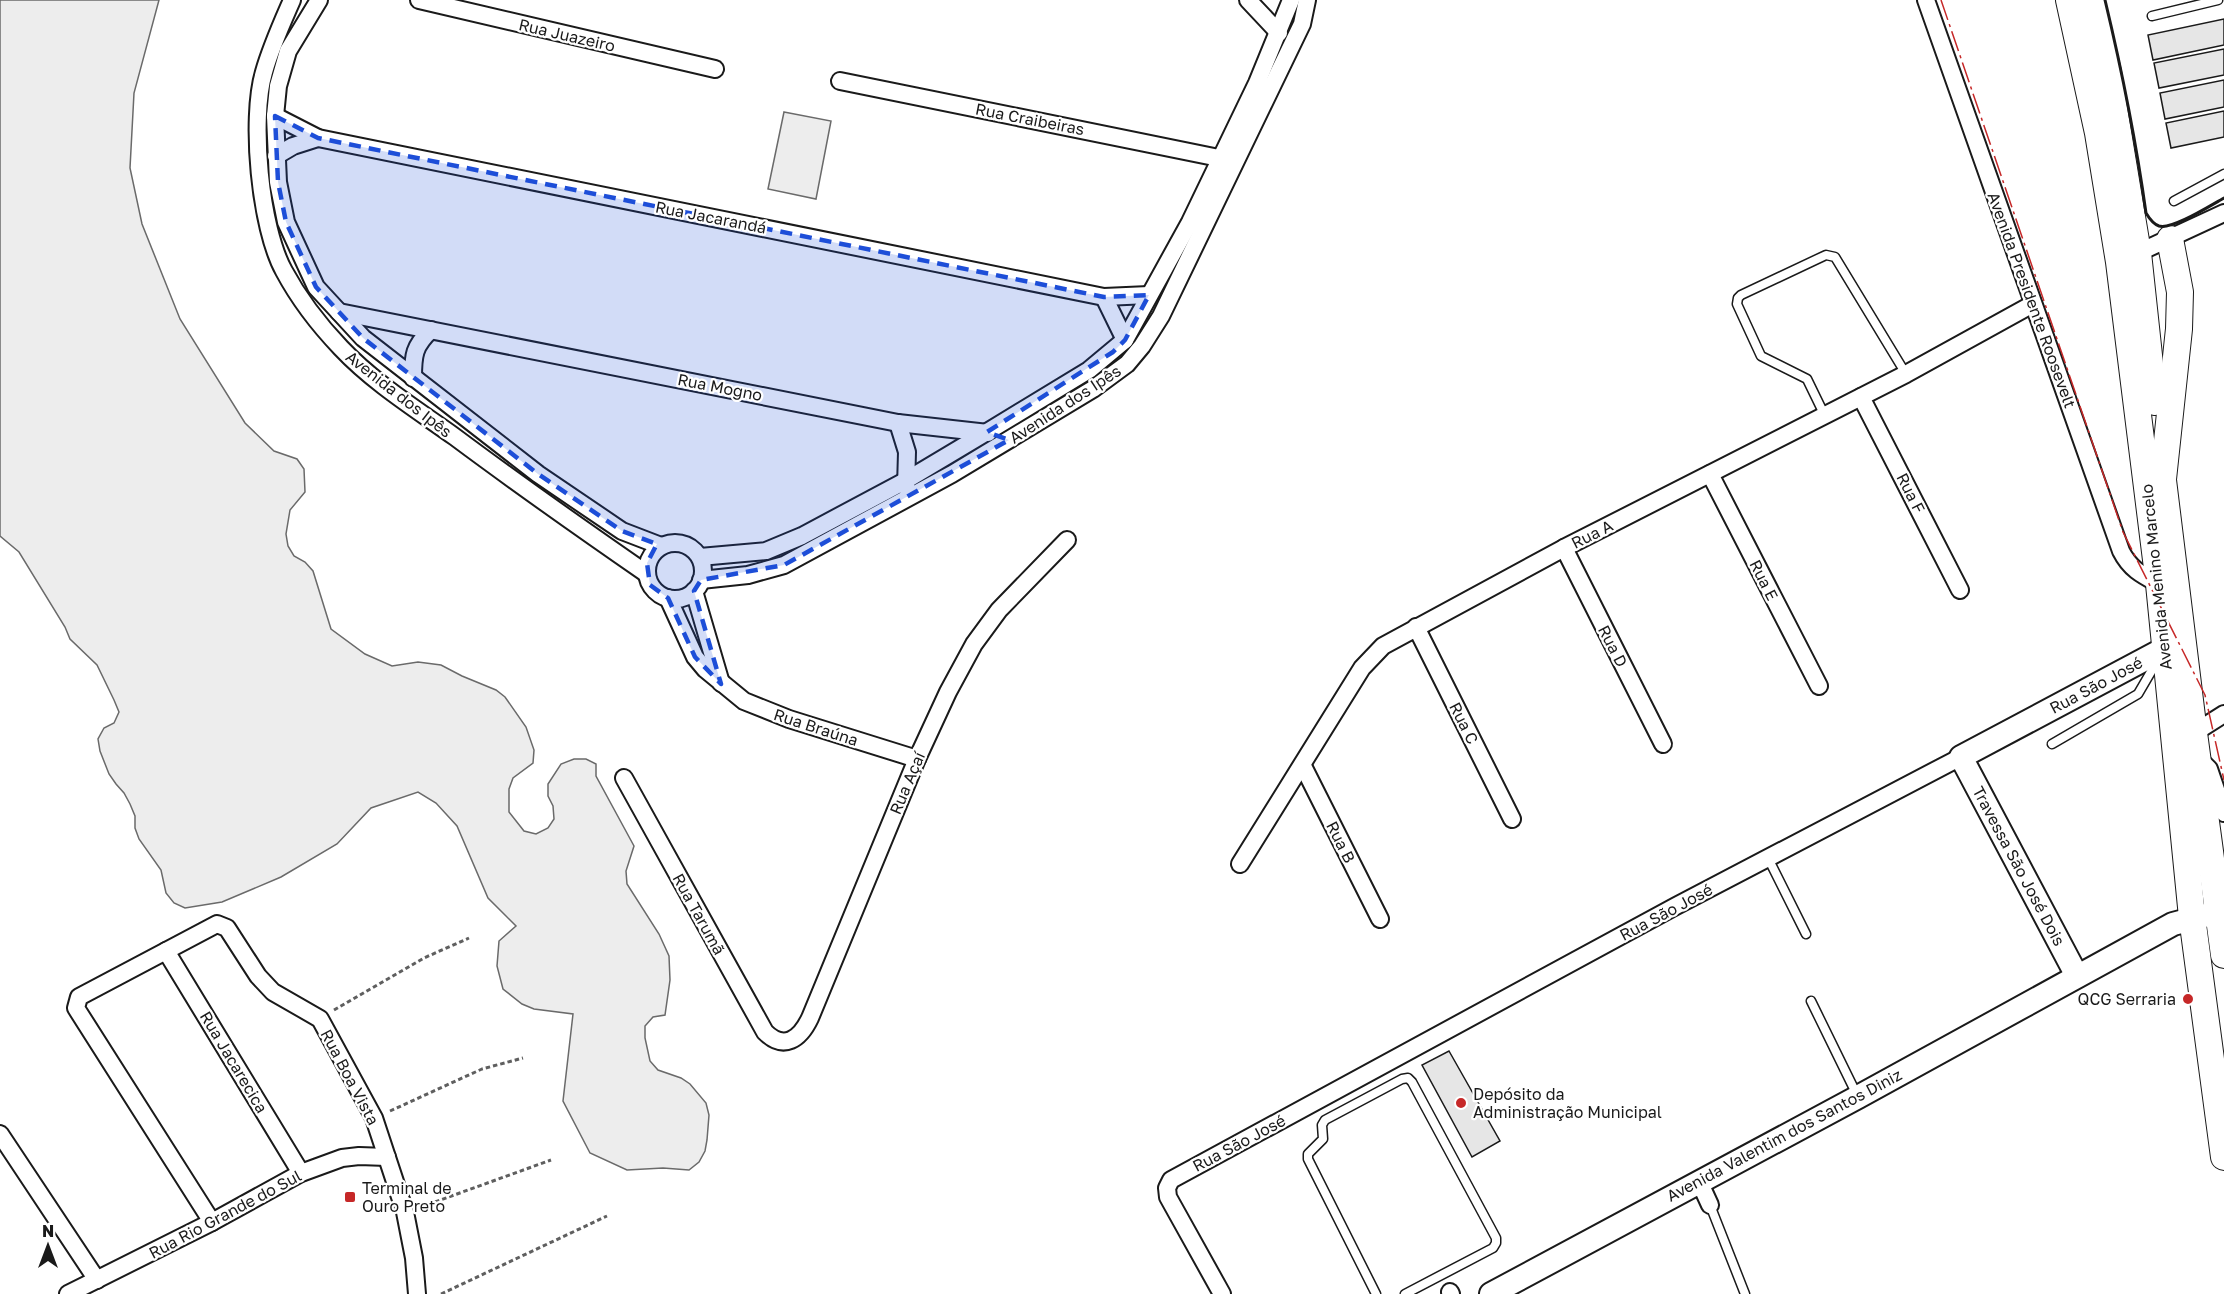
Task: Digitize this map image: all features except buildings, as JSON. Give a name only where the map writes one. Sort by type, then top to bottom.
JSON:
[{"type":"main road","name":"Avenida Menino Marcelo","points":[[2069,0],[2098,133],[2129,257],[2163,479],[2224,955]]},
{"type":"main road","name":"Avenida Menino Marcelo","points":[[2091,0],[2108,72],[2129,257],[2164,649],[2192,917],[2224,1156]]},
{"type":"main road","points":[[2163,479],[2179,329],[2180,292],[2170,239]]},
{"type":"street","name":"Avenida dos Ipês","points":[[292,0],[267,63],[259,97],[258,150],[266,218],[283,270],[307,307],[341,348],[374,378],[522,487],[647,574],[650,585],[658,593],[668,598],[683,597],[698,586],[784,565],[906,490],[987,432],[1089,370],[1125,340],[1190,222],[1257,82],[1279,33],[1290,0]]},
{"type":"street","name":"Avenida dos Ipês","points":[[319,0],[288,51],[278,86],[275,116],[278,182],[286,222],[316,287],[363,338],[538,474],[622,531],[661,546],[683,543],[700,557],[766,551],[906,490],[1009,441],[1093,389],[1127,364],[1142,346],[1161,316],[1302,24],[1307,0]]},
{"type":"street","name":"Rua Juazeiro","points":[[419,0],[714,69]]},
{"type":"street","points":[[1248,0],[1279,33]]},
{"type":"street","name":"Avenida Presidente Roosevelt","points":[[1926,0],[2121,551],[2134,571],[2159,584]]},
{"type":"street","name":"Rua Craibeiras","points":[[840,81],[1219,158]]},
{"type":"street","name":"Rua Jacarandá","points":[[275,116],[318,138],[1104,297],[1149,295]]},
{"type":"street","points":[[276,156],[293,146],[318,138]]},
{"type":"street","points":[[2129,257],[2224,213]]},
{"type":"street","points":[[1104,297],[1125,340]]},
{"type":"street","name":"Rua A","points":[[1240,864],[1362,668],[1383,646],[1564,549],[1906,374],[2034,304]]},
{"type":"street","name":"Rua Mogno","points":[[339,312],[898,423],[987,432],[1009,441]]},
{"type":"street","points":[[413,378],[413,356],[420,341],[431,330]]},
{"type":"street","name":"Rua F","points":[[1861,397],[1960,590]]},
{"type":"street","points":[[898,423],[907,452],[906,490]]},
{"type":"street","name":"Rua E","points":[[1710,474],[1819,686]]},
{"type":"street","name":"Rua Açaí","points":[[781,1042],[790,1041],[800,1034],[810,1018],[916,759],[974,644],[999,610],[1067,540]]},
{"type":"street","points":[[647,574],[647,563],[652,553],[661,546]]},
{"type":"street","name":"Rua D","points":[[1564,549],[1663,744]]},
{"type":"street","points":[[700,557],[703,569],[698,586],[721,684]]},
{"type":"street","name":"Rua Braúna","points":[[668,598],[695,657],[721,684],[744,701],[789,719],[916,759]]},
{"type":"street","name":"Rua C","points":[[1416,627],[1512,819]]},
{"type":"street","name":"Rua São José","points":[[1222,1294],[1168,1197],[1167,1188],[1171,1180],[1768,858],[2164,649]]},
{"type":"street","points":[[2224,714],[2196,744],[2209,770],[2224,813]]},
{"type":"street","name":"Travessa São José Dois","points":[[1961,757],[2077,976]]},
{"type":"street","name":"Rua B","points":[[1303,766],[1380,919]]},
{"type":"street","name":"Rua Tarumã","points":[[624,778],[765,1032],[771,1038],[781,1042]]},
{"type":"street","name":"Avenida Valentim dos Santos Diniz","points":[[1491,1294],[1858,1097],[2173,924],[2192,917],[2219,913]]},
{"type":"street","name":"Rua Boa Vista","points":[[212,1222],[76,1008],[76,1003],[79,997],[214,924],[220,924],[226,928],[258,976],[273,992],[320,1019],[375,1118],[405,1212],[414,1258],[417,1294]]},
{"type":"street","name":"Rua Jacarecica","points":[[166,951],[301,1173]]},
{"type":"street","points":[[0,1134],[97,1280]]},
{"type":"street","name":"Rua Rio Grande do Sul","points":[[68,1294],[212,1222],[301,1173],[342,1158],[387,1157]]},
{"type":"street","points":[[1699,1181],[1710,1205]]},
{"type":"lane","points":[[2152,16],[2218,0]]},
{"type":"lane","points":[[2174,201],[2224,174]]},
{"type":"lane","points":[[1825,416],[1807,379],[1761,356],[1737,304],[1737,298],[1741,295],[1826,255],[1832,255],[1906,374]]},
{"type":"lane","points":[[2052,744],[2138,694],[2164,649]]},
{"type":"lane","points":[[1768,858],[1806,934]]},
{"type":"lane","points":[[1811,1001],[1858,1097]]},
{"type":"lane","points":[[1376,1294],[1308,1159],[1308,1154],[1323,1139],[1322,1125],[1325,1120],[1402,1079],[1408,1078],[1496,1238],[1496,1243],[1493,1248],[1405,1294]]},
{"type":"lane","points":[[1710,1205],[1745,1294]]},
{"type":"lane","points":[[1441,1276],[1451,1293]]},
{"type":"path","points":[[320,1019],[424,958],[469,938]]},
{"type":"path","points":[[375,1118],[482,1070],[523,1058]]},
{"type":"path","points":[[405,1212],[551,1160]]},
{"type":"path","points":[[441,1294],[607,1216]]},
{"type":"highlighted area","points":[[275,116],[318,138],[1104,297],[1149,295],[1125,340],[1113,352],[987,432],[1009,440],[784,565],[701,580],[694,591],[721,684],[695,657],[668,598],[650,585],[647,563],[657,544],[622,531],[538,474],[363,338],[316,287],[286,222],[278,182]]},
{"type":"shaded area","points":[[0,0],[159,0],[134,93],[130,168],[142,224],[180,319],[245,423],[274,451],[297,459],[304,469],[305,492],[290,510],[286,534],[288,546],[294,556],[305,562],[313,571],[331,629],[365,654],[392,666],[418,662],[441,665],[496,690],[505,697],[526,727],[534,750],[533,763],[513,778],[509,789],[509,812],[524,831],[536,834],[548,828],[554,819],[553,806],[548,796],[548,784],[561,764],[574,759],[586,759],[596,764],[596,776],[634,846],[626,871],[627,884],[659,934],[669,956],[670,980],[665,1015],[653,1017],[645,1026],[650,1061],[658,1070],[681,1078],[690,1084],[706,1103],[709,1115],[705,1151],[699,1162],[689,1170],[663,1168],[627,1170],[590,1153],[563,1101],[573,1014],[534,1009],[522,1004],[503,989],[497,966],[499,941],[516,926],[488,898],[457,826],[436,803],[418,792],[371,808],[337,844],[281,877],[222,902],[185,908],[174,903],[166,893],[161,870],[139,839],[135,828],[135,816],[130,804],[109,774],[100,751],[98,739],[104,728],[114,723],[119,712],[114,700],[97,665],[70,639],[19,552],[0,536]]},
{"type":"shaded area","points":[[784,112],[831,121],[816,199],[768,189]]},
{"type":"wall","points":[[2105,0],[2128,106],[2146,213],[2155,224],[2165,226],[2182,221],[2224,198]]},
{"type":"power","points":[[1941,0],[2123,532],[2205,695],[2224,780]]},
{"type":"place","name":"QCG Serraria","points":[[2188,999]]},
{"type":"place","name":"Depósito da Administração Municipal","points":[[1461,1103]]},
{"type":"place","name":"Terminal de Ouro Preto","points":[[350,1197]]}]
